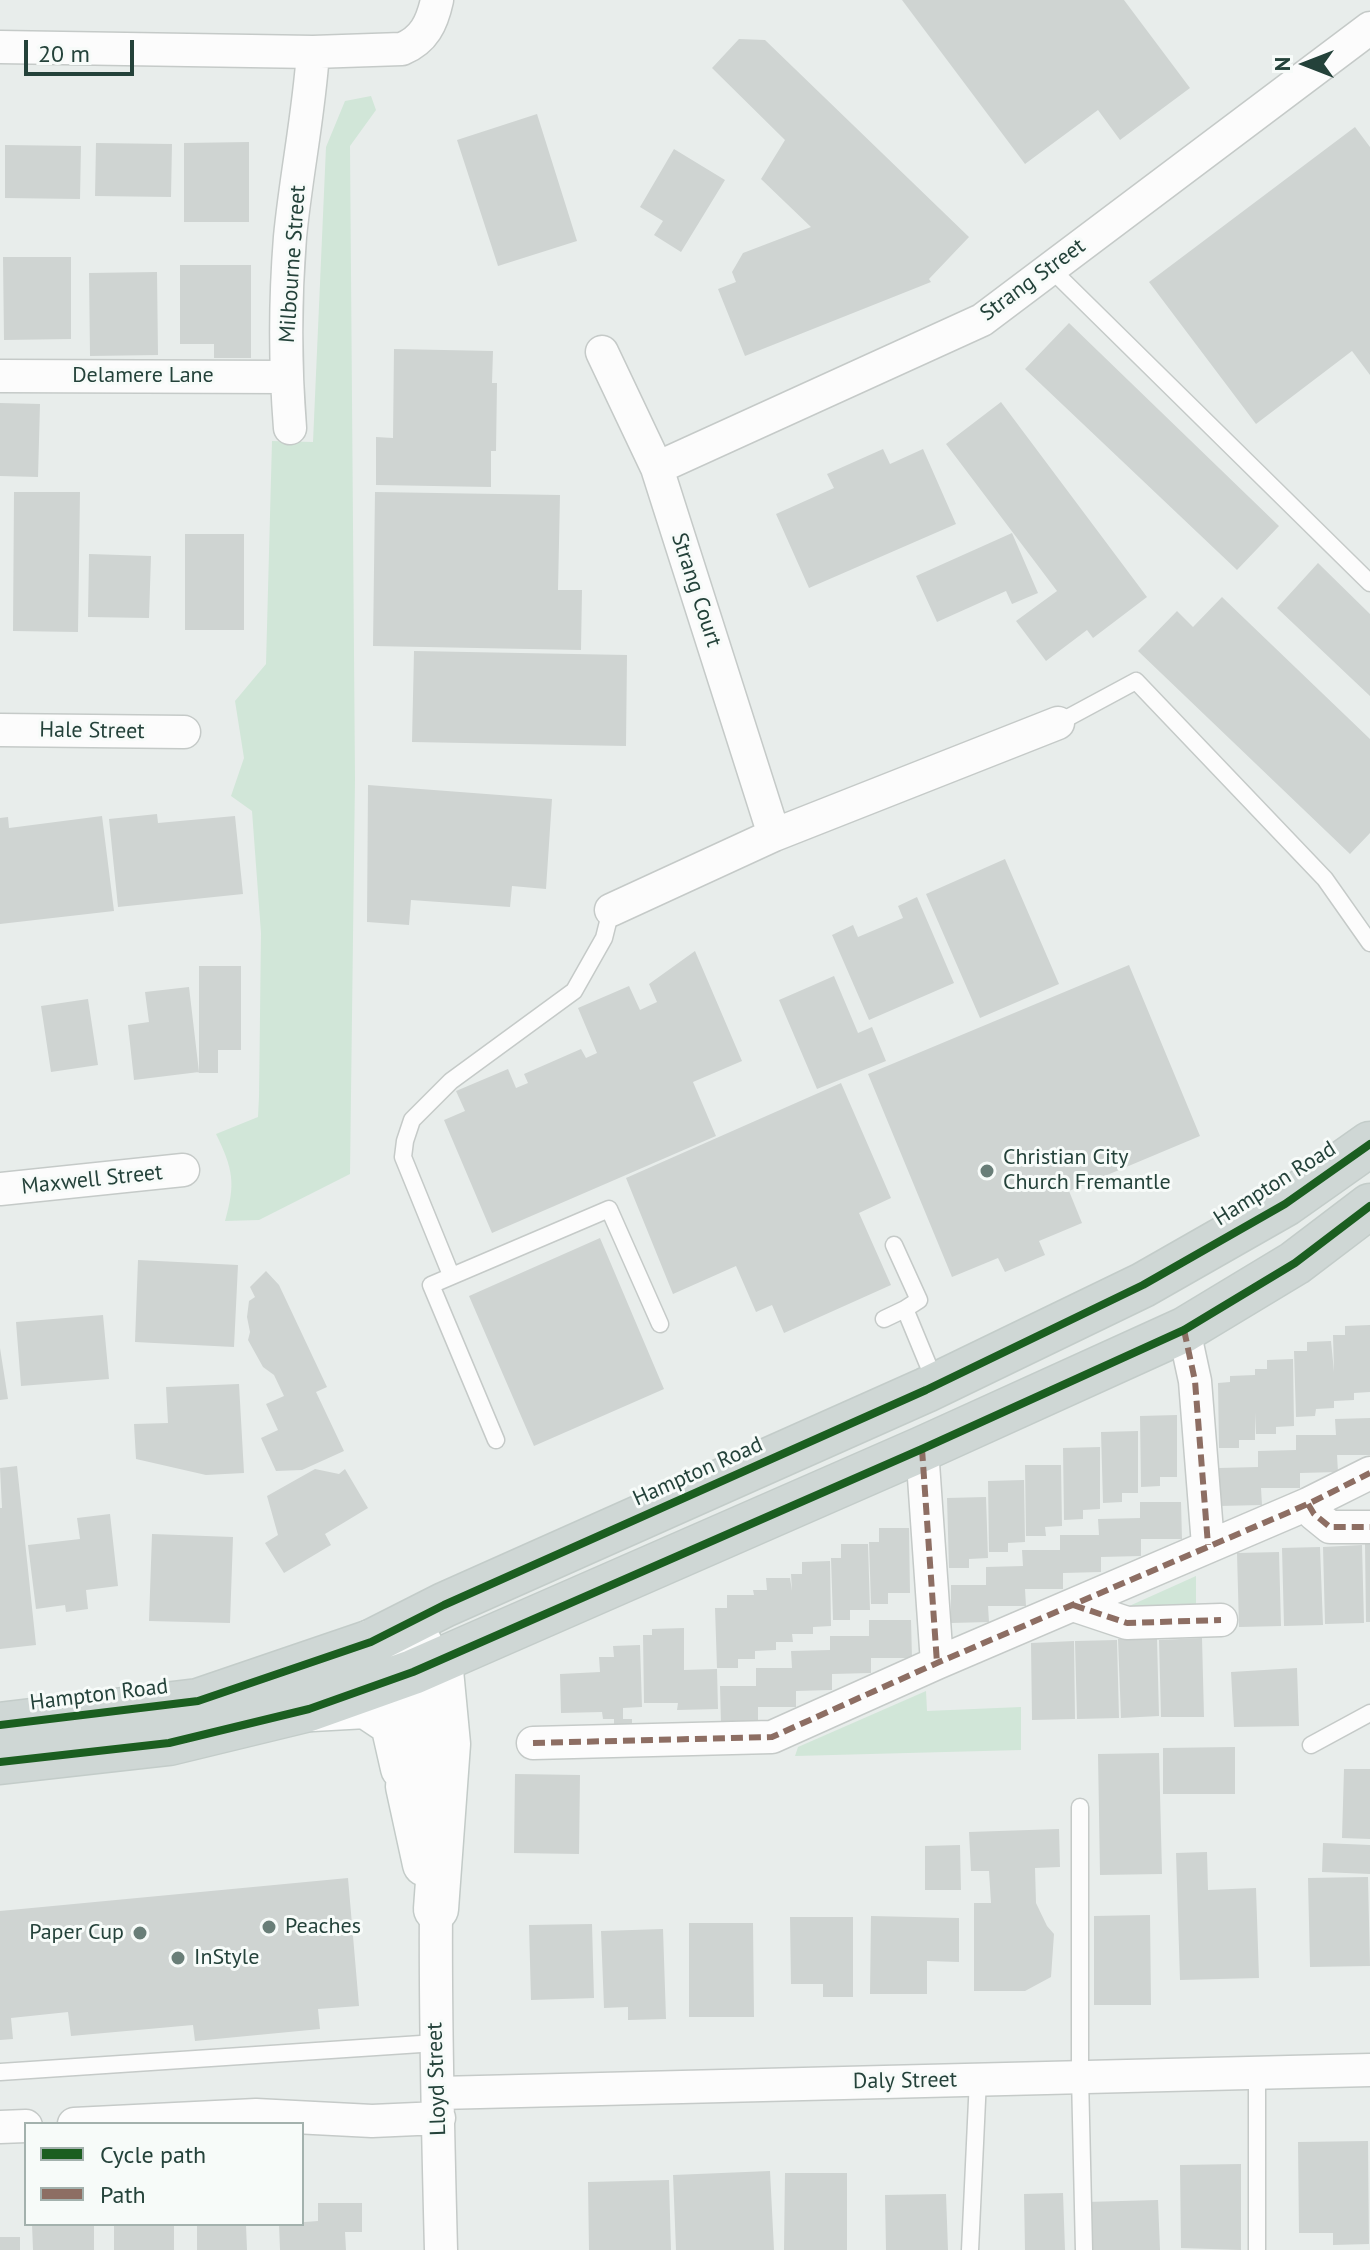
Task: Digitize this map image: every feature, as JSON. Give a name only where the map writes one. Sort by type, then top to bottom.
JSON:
[{"type":"main road","name":"Hampton Road","points":[[0,1725],[198,1701],[371,1642],[444,1605],[937,1385],[1143,1285],[1285,1204],[1370,1144]]},
{"type":"main road","points":[[0,1762],[169,1743],[309,1709],[922,1449],[1184,1330],[1295,1263],[1370,1206]]},
{"type":"street","points":[[0,47],[313,52],[402,49],[420,39],[427,30],[437,0]]},
{"type":"street","name":"Strang Street","points":[[657,468],[982,320],[1370,28]]},
{"type":"street","name":"Milbourne Street","points":[[290,428],[286,377],[290,237],[310,101],[313,52]]},
{"type":"street","name":"Strang Court","points":[[602,352],[657,468],[774,835]]},
{"type":"street","name":"Delamere Lane","points":[[0,376],[286,377]]},
{"type":"street","points":[[611,910],[774,835],[1058,723]]},
{"type":"street","name":"Hale Street","points":[[0,730],[184,732]]},
{"type":"street","name":"Maxwell Street","points":[[0,1189],[183,1170]]},
{"type":"street","points":[[1184,1330],[1195,1381],[1208,1545]]},
{"type":"street","points":[[922,1449],[937,1663]]},
{"type":"street","points":[[533,1743],[772,1737],[1308,1504],[1370,1473]]},
{"type":"street","points":[[1308,1504],[1314,1514],[1330,1527],[1370,1527]]},
{"type":"street","points":[[408,1786],[423,1661],[444,1605]]},
{"type":"street","points":[[1073,1605],[1127,1623],[1221,1620]]},
{"type":"street","points":[[371,1642],[423,1661]]},
{"type":"street","points":[[423,1661],[448,1744],[436,1909]]},
{"type":"street","points":[[309,1709],[366,1706],[393,1724],[436,1909]]},
{"type":"street","name":"Lloyd Street","points":[[436,1909],[441,2250]]},
{"type":"street","name":"Daly Street","points":[[114,2122],[256,2115],[372,2121],[439,2106],[978,2079],[1370,2070]]},
{"type":"street","points":[[0,2127],[24,2126]]},
{"type":"lane","points":[[1050,268],[1370,583]]},
{"type":"lane","points":[[1058,723],[1136,681],[1325,879],[1370,943]]},
{"type":"lane","points":[[451,1275],[403,1157],[412,1120],[451,1081],[574,991],[604,938],[611,910]]},
{"type":"lane","points":[[496,1440],[431,1285],[609,1209],[660,1324]]},
{"type":"lane","points":[[884,1319],[919,1300],[894,1245]]},
{"type":"lane","points":[[905,1309],[937,1385]]},
{"type":"lane","points":[[1311,1745],[1370,1713]]},
{"type":"lane","points":[[1080,1807],[1080,2076],[1084,2250]]},
{"type":"lane","points":[[0,2072],[436,2043]]},
{"type":"lane","points":[[1257,2071],[1257,2250]]},
{"type":"lane","points":[[970,2250],[978,2079]]},
{"type":"green space","points":[[371,96],[376,110],[350,146],[355,779],[350,1174],[259,1220],[225,1221],[231,1196],[231,1176],[216,1134],[258,1117],[259,1097],[261,933],[252,811],[231,796],[244,758],[235,701],[266,664],[272,441],[313,442],[326,147],[345,101]]},
{"type":"green space","points":[[1196,1576],[1196,1606],[1127,1607]]},
{"type":"green space","points":[[926,1691],[927,1711],[1021,1707],[1021,1750],[795,1756],[798,1747]]},
{"type":"building","points":[[902,0],[1124,0],[1190,88],[1120,140],[1098,110],[1025,164]]},
{"type":"building","points":[[739,39],[765,40],[969,237],[929,279],[931,282],[745,356],[718,289],[736,282],[732,272],[743,253],[811,227],[761,179],[785,140],[712,68]]},
{"type":"building","points":[[537,114],[577,241],[498,266],[457,140]]},
{"type":"building","points":[[1355,127],[1370,147],[1370,375],[1352,351],[1256,424],[1149,282]]},
{"type":"building","points":[[249,142],[249,222],[184,222],[184,143]]},
{"type":"building","points":[[96,143],[172,144],[171,197],[95,196]]},
{"type":"building","points":[[5,145],[81,146],[80,199],[5,198]]},
{"type":"building","points":[[674,149],[725,180],[681,252],[654,235],[663,221],[640,207]]},
{"type":"building","points":[[3,257],[71,257],[71,339],[4,340]]},
{"type":"building","points":[[180,265],[251,265],[251,358],[214,358],[214,344],[180,344]]},
{"type":"building","points":[[157,272],[158,355],[90,356],[89,273]]},
{"type":"building","points":[[1069,323],[1279,526],[1237,570],[1025,369]]},
{"type":"building","points":[[394,349],[493,351],[492,383],[497,383],[496,451],[491,451],[491,487],[376,485],[376,437],[393,438]]},
{"type":"building","points":[[1001,402],[1147,597],[1093,638],[1087,630],[1046,661],[1016,621],[1057,591],[946,444]]},
{"type":"building","points":[[0,403],[40,404],[38,477],[0,476]]},
{"type":"building","points":[[883,449],[890,464],[923,449],[956,524],[809,588],[776,514],[834,488],[827,474]]},
{"type":"building","points":[[14,492],[80,492],[78,632],[13,631]]},
{"type":"building","points":[[375,492],[560,495],[558,590],[582,590],[581,650],[373,646]]},
{"type":"building","points":[[1012,533],[1038,593],[1012,604],[1006,591],[937,622],[916,576]]},
{"type":"building","points":[[185,534],[244,534],[244,630],[185,630]]},
{"type":"building","points":[[89,554],[151,556],[149,618],[88,617]]},
{"type":"building","points":[[1318,563],[1370,614],[1370,696],[1277,608]]},
{"type":"building","points":[[1222,597],[1370,739],[1370,833],[1350,854],[1138,651],[1177,611],[1193,627]]},
{"type":"building","points":[[414,651],[627,655],[626,746],[412,742]]},
{"type":"building","points":[[368,785],[552,799],[546,889],[512,886],[510,907],[411,900],[409,925],[367,922]]},
{"type":"building","points":[[157,814],[158,823],[235,816],[243,894],[118,907],[109,819]]},
{"type":"building","points":[[102,816],[114,911],[0,924],[0,818],[8,817],[9,828]]},
{"type":"building","points":[[1005,859],[1059,984],[980,1018],[926,894]]},
{"type":"building","points":[[917,897],[954,983],[869,1020],[832,935],[853,925],[858,937],[903,918],[898,906]]},
{"type":"building","points":[[695,951],[742,1061],[693,1082],[716,1136],[492,1233],[444,1120],[465,1111],[456,1091],[508,1069],[516,1088],[528,1083],[524,1074],[581,1049],[586,1058],[597,1053],[578,1008],[629,986],[640,1010],[657,1002],[649,984]]},
{"type":"building","points":[[1129,965],[1200,1136],[1069,1191],[1082,1223],[1039,1241],[1045,1255],[1005,1272],[998,1258],[952,1277],[868,1074]]},
{"type":"building","points":[[199,966],[241,966],[241,1050],[218,1050],[218,1073],[199,1073]]},
{"type":"building","points":[[834,976],[858,1033],[872,1027],[886,1061],[817,1089],[779,1000]]},
{"type":"building","points":[[189,987],[199,1072],[134,1080],[128,1025],[149,1022],[145,992]]},
{"type":"building","points":[[88,999],[98,1065],[51,1072],[41,1006]]},
{"type":"building","points":[[841,1083],[891,1198],[859,1213],[891,1285],[784,1333],[772,1305],[756,1312],[736,1266],[673,1294],[626,1178]]},
{"type":"building","points":[[600,1238],[664,1389],[534,1446],[469,1296]]},
{"type":"building","points":[[138,1260],[238,1265],[234,1347],[135,1342]]},
{"type":"building","points":[[266,1271],[279,1285],[327,1387],[316,1392],[344,1451],[302,1470],[276,1471],[261,1438],[278,1430],[266,1404],[284,1396],[274,1375],[263,1367],[248,1340],[249,1301],[255,1297],[250,1287]]},
{"type":"building","points":[[103,1315],[109,1379],[21,1386],[16,1322]]},
{"type":"building","points":[[1370,1325],[1370,1392],[1354,1393],[1354,1400],[1334,1401],[1334,1408],[1316,1409],[1315,1416],[1296,1417],[1294,1351],[1307,1351],[1307,1342],[1331,1341],[1334,1372],[1333,1335],[1345,1335],[1345,1326]]},
{"type":"building","points":[[0,1348],[8,1399],[0,1400]]},
{"type":"building","points":[[1293,1359],[1294,1426],[1276,1427],[1276,1434],[1256,1434],[1255,1413],[1255,1440],[1239,1440],[1239,1448],[1219,1448],[1218,1383],[1230,1382],[1230,1376],[1255,1375],[1255,1369],[1267,1369],[1267,1360]]},
{"type":"building","points":[[239,1384],[244,1473],[206,1475],[136,1459],[134,1424],[168,1423],[166,1387]]},
{"type":"building","points":[[1177,1415],[1177,1477],[1160,1477],[1160,1486],[1141,1487],[1140,1416]]},
{"type":"building","points":[[1370,1418],[1370,1455],[1337,1455],[1338,1472],[1300,1473],[1300,1488],[1261,1488],[1262,1505],[1219,1506],[1219,1468],[1258,1467],[1258,1451],[1296,1450],[1296,1435],[1336,1435],[1335,1419]]},
{"type":"building","points":[[1138,1431],[1138,1493],[1122,1493],[1122,1502],[1103,1503],[1101,1432]]},
{"type":"building","points":[[1100,1447],[1100,1509],[1083,1510],[1083,1519],[1064,1520],[1063,1448]]},
{"type":"building","points":[[1025,1465],[1061,1465],[1062,1526],[1045,1527],[1046,1536],[1026,1536]]},
{"type":"building","points":[[17,1466],[36,1645],[0,1649],[0,1468]]},
{"type":"building","points":[[315,1469],[339,1474],[345,1469],[368,1508],[325,1534],[331,1545],[284,1573],[265,1543],[278,1535],[267,1496]]},
{"type":"building","points":[[1024,1480],[1025,1542],[1008,1543],[1008,1552],[989,1552],[988,1481]]},
{"type":"building","points":[[986,1497],[988,1558],[969,1559],[969,1568],[949,1568],[947,1498]]},
{"type":"building","points":[[1140,1502],[1181,1502],[1182,1539],[1141,1539],[1141,1556],[1101,1557],[1101,1572],[1063,1573],[1063,1589],[1025,1589],[1026,1606],[988,1606],[989,1622],[951,1623],[951,1585],[986,1585],[986,1567],[1023,1566],[1022,1550],[1060,1550],[1060,1535],[1099,1535],[1098,1519],[1140,1518]]},
{"type":"building","points":[[110,1514],[118,1586],[86,1590],[88,1609],[66,1612],[65,1605],[36,1609],[28,1545],[80,1539],[77,1518]]},
{"type":"building","points":[[879,1528],[909,1528],[910,1593],[888,1593],[888,1604],[871,1604],[869,1542],[879,1542]]},
{"type":"building","points":[[152,1534],[233,1537],[230,1623],[149,1621]]},
{"type":"building","points":[[841,1544],[868,1544],[870,1610],[850,1610],[850,1620],[833,1620],[831,1558],[841,1558]]},
{"type":"building","points":[[1365,1544],[1370,1544],[1370,1622],[1366,1622]]},
{"type":"building","points":[[1362,1545],[1364,1623],[1325,1624],[1323,1547]]},
{"type":"building","points":[[1320,1547],[1323,1625],[1284,1626],[1282,1548]]},
{"type":"building","points":[[1279,1552],[1281,1626],[1239,1627],[1237,1553]]},
{"type":"building","points":[[830,1561],[831,1626],[813,1627],[813,1634],[792,1634],[793,1642],[776,1642],[776,1650],[755,1651],[755,1659],[738,1659],[738,1668],[717,1668],[715,1608],[727,1608],[727,1595],[754,1595],[753,1590],[767,1590],[766,1578],[790,1578],[792,1591],[791,1574],[802,1574],[802,1562]]},
{"type":"building","points":[[869,1620],[911,1620],[912,1658],[871,1658],[871,1673],[832,1674],[832,1690],[796,1691],[796,1707],[758,1707],[758,1723],[721,1723],[720,1686],[756,1686],[756,1668],[792,1668],[791,1651],[830,1650],[830,1636],[869,1636]]},
{"type":"building","points":[[684,1628],[684,1670],[717,1669],[718,1709],[677,1710],[678,1703],[644,1703],[643,1635],[652,1635],[652,1629]]},
{"type":"building","points":[[1157,1638],[1159,1716],[1121,1718],[1118,1639]]},
{"type":"building","points":[[1202,1638],[1204,1717],[1161,1717],[1159,1640]]},
{"type":"building","points":[[1117,1640],[1119,1718],[1077,1719],[1075,1641]]},
{"type":"building","points":[[1074,1641],[1075,1719],[1032,1720],[1031,1643]]},
{"type":"building","points":[[640,1645],[642,1707],[623,1708],[623,1719],[632,1719],[632,1736],[614,1736],[614,1719],[603,1719],[602,1712],[561,1713],[560,1674],[600,1672],[599,1657],[614,1657],[613,1646]]},
{"type":"building","points":[[1297,1668],[1299,1726],[1234,1727],[1231,1672]]},
{"type":"building","points":[[1235,1747],[1235,1794],[1163,1794],[1163,1748]]},
{"type":"building","points":[[1159,1753],[1162,1874],[1100,1875],[1098,1754]]},
{"type":"building","points":[[1344,1769],[1370,1769],[1370,1839],[1342,1838]]},
{"type":"building","points":[[515,1774],[580,1775],[579,1854],[514,1853]]},
{"type":"building","points":[[1059,1829],[1060,1867],[1035,1868],[1036,1903],[1054,1934],[1051,1977],[1025,1991],[974,1991],[974,1903],[991,1903],[989,1871],[971,1871],[969,1832]]},
{"type":"building","points":[[1323,1843],[1370,1845],[1370,1874],[1322,1872]]},
{"type":"building","points":[[960,1845],[961,1890],[925,1890],[925,1846]]},
{"type":"building","points":[[1207,1852],[1208,1890],[1256,1888],[1259,1978],[1180,1980],[1176,1853]]},
{"type":"building","points":[[1368,1877],[1370,1966],[1310,1967],[1308,1878]]},
{"type":"building","name":"InStyle","points":[[348,1878],[359,2006],[318,2009],[320,2029],[195,2041],[193,2025],[71,2036],[68,2012],[11,2018],[13,2039],[0,2040],[0,1911]]},
{"type":"building","points":[[1150,1915],[1151,2005],[1094,2005],[1094,1916]]},
{"type":"building","points":[[871,1916],[959,1918],[959,1962],[927,1961],[927,1994],[870,1994]]},
{"type":"building","points":[[790,1917],[853,1917],[853,1997],[823,1997],[823,1984],[791,1984]]},
{"type":"building","points":[[689,1923],[753,1923],[754,2017],[689,2017]]},
{"type":"building","points":[[592,1924],[594,1998],[531,2000],[529,1925]]},
{"type":"building","points":[[663,1929],[666,2019],[628,2020],[628,2007],[604,2008],[601,1931]]},
{"type":"building","points":[[1368,2141],[1369,2244],[1333,2245],[1333,2233],[1299,2233],[1298,2142]]},
{"type":"building","points":[[1241,2164],[1241,2250],[1181,2248],[1180,2165]]},
{"type":"building","points":[[770,2171],[774,2250],[676,2250],[673,2175]]},
{"type":"building","points":[[785,2173],[847,2173],[847,2250],[784,2250]]},
{"type":"building","points":[[669,2180],[671,2250],[589,2250],[588,2182]]},
{"type":"building","points":[[1063,2193],[1065,2250],[1025,2250],[1024,2194]]},
{"type":"building","points":[[946,2194],[948,2250],[886,2250],[885,2195]]},
{"type":"building","points":[[1158,2200],[1160,2250],[1087,2250],[1086,2202]]},
{"type":"building","points":[[318,2203],[362,2203],[362,2232],[345,2232],[346,2250],[280,2250],[279,2226],[304,2226],[304,2222],[318,2221]]},
{"type":"building","points":[[32,2226],[94,2226],[94,2250],[33,2250]]},
{"type":"building","points":[[114,2226],[174,2226],[174,2250],[114,2250]]},
{"type":"building","points":[[197,2226],[246,2226],[247,2250],[197,2250]]},
{"type":"building","points":[[0,2237],[20,2237],[20,2250],[0,2250]]},
{"type":"marked path","points":[[1184,1330],[1195,1381],[1208,1545]]},
{"type":"marked path","points":[[922,1449],[937,1663]]},
{"type":"marked path","points":[[533,1743],[772,1737],[1308,1504],[1370,1473]]},
{"type":"marked path","points":[[1308,1504],[1314,1514],[1330,1527],[1370,1527]]},
{"type":"marked path","points":[[1073,1605],[1127,1623],[1221,1620]]},
{"type":"cycle path","points":[[0,1725],[198,1701],[371,1642],[444,1605],[926,1390],[1143,1285],[1285,1204],[1370,1144]]},
{"type":"cycle path","points":[[0,1762],[169,1743],[309,1709],[413,1672],[922,1449],[1184,1330],[1295,1263],[1370,1206]]},
{"type":"place","name":"Christian City Church Fremantle","points":[[987,1171]]},
{"type":"place","name":"Peaches","points":[[269,1927]]},
{"type":"place","name":"Paper Cup","points":[[140,1933]]},
{"type":"place","name":"InStyle","points":[[178,1958]]}]
